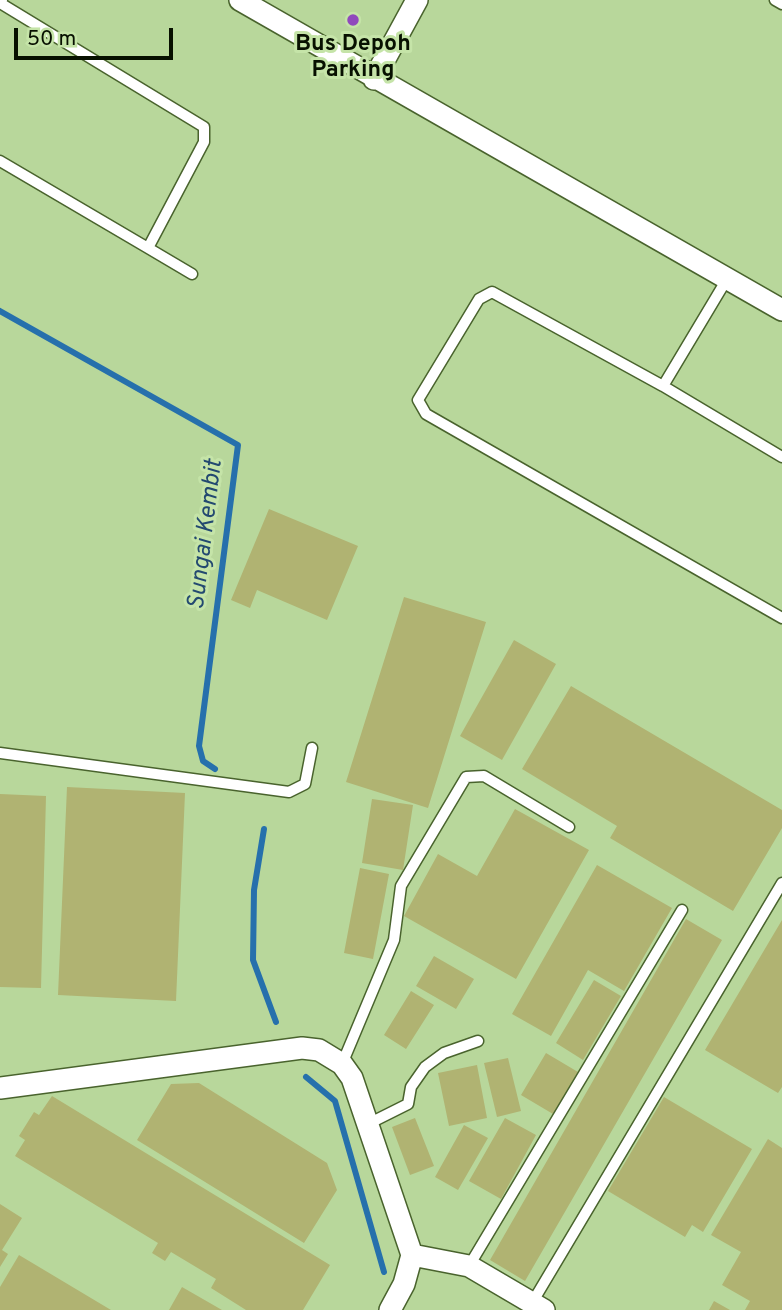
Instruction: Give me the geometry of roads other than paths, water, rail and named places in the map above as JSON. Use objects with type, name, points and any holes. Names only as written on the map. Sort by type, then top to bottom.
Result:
[{"type":"street","points":[[240,0],[782,310]]},
{"type":"street","points":[[374,79],[417,0]]},
{"type":"street","points":[[0,1088],[302,1048],[319,1051],[342,1064],[352,1078],[412,1255],[404,1284],[390,1310]]},
{"type":"street","points":[[412,1255],[469,1266],[538,1307]]},
{"type":"lane","points":[[775,0],[782,4]]},
{"type":"lane","points":[[1,2],[204,127],[204,142],[148,248]]},
{"type":"lane","points":[[0,161],[192,274]]},
{"type":"lane","points":[[663,386],[727,279]]},
{"type":"lane","points":[[782,457],[663,386],[492,292],[479,299],[418,400],[426,414],[782,618]]},
{"type":"lane","points":[[0,753],[289,792],[301,789],[305,784],[312,748]]},
{"type":"lane","points":[[342,1064],[394,940],[401,886],[466,777],[471,774],[484,776],[569,827]]},
{"type":"lane","points":[[538,1307],[782,883]]},
{"type":"lane","points":[[469,1266],[682,910]]},
{"type":"lane","points":[[368,1124],[408,1104],[411,1087],[425,1068],[444,1053],[478,1041]]},
{"type":"waterway","name":"Sungai Kembit","points":[[0,311],[238,445],[199,746],[203,761],[215,769]]},
{"type":"waterway","name":"Sungai Kembit","points":[[264,829],[254,890],[253,960],[276,1022]]},
{"type":"waterway","name":"Sungai Kembit","points":[[306,1077],[335,1101],[384,1272]]},
{"type":"place","name":"Bus Depoh Parking","points":[[353,20]]}]
